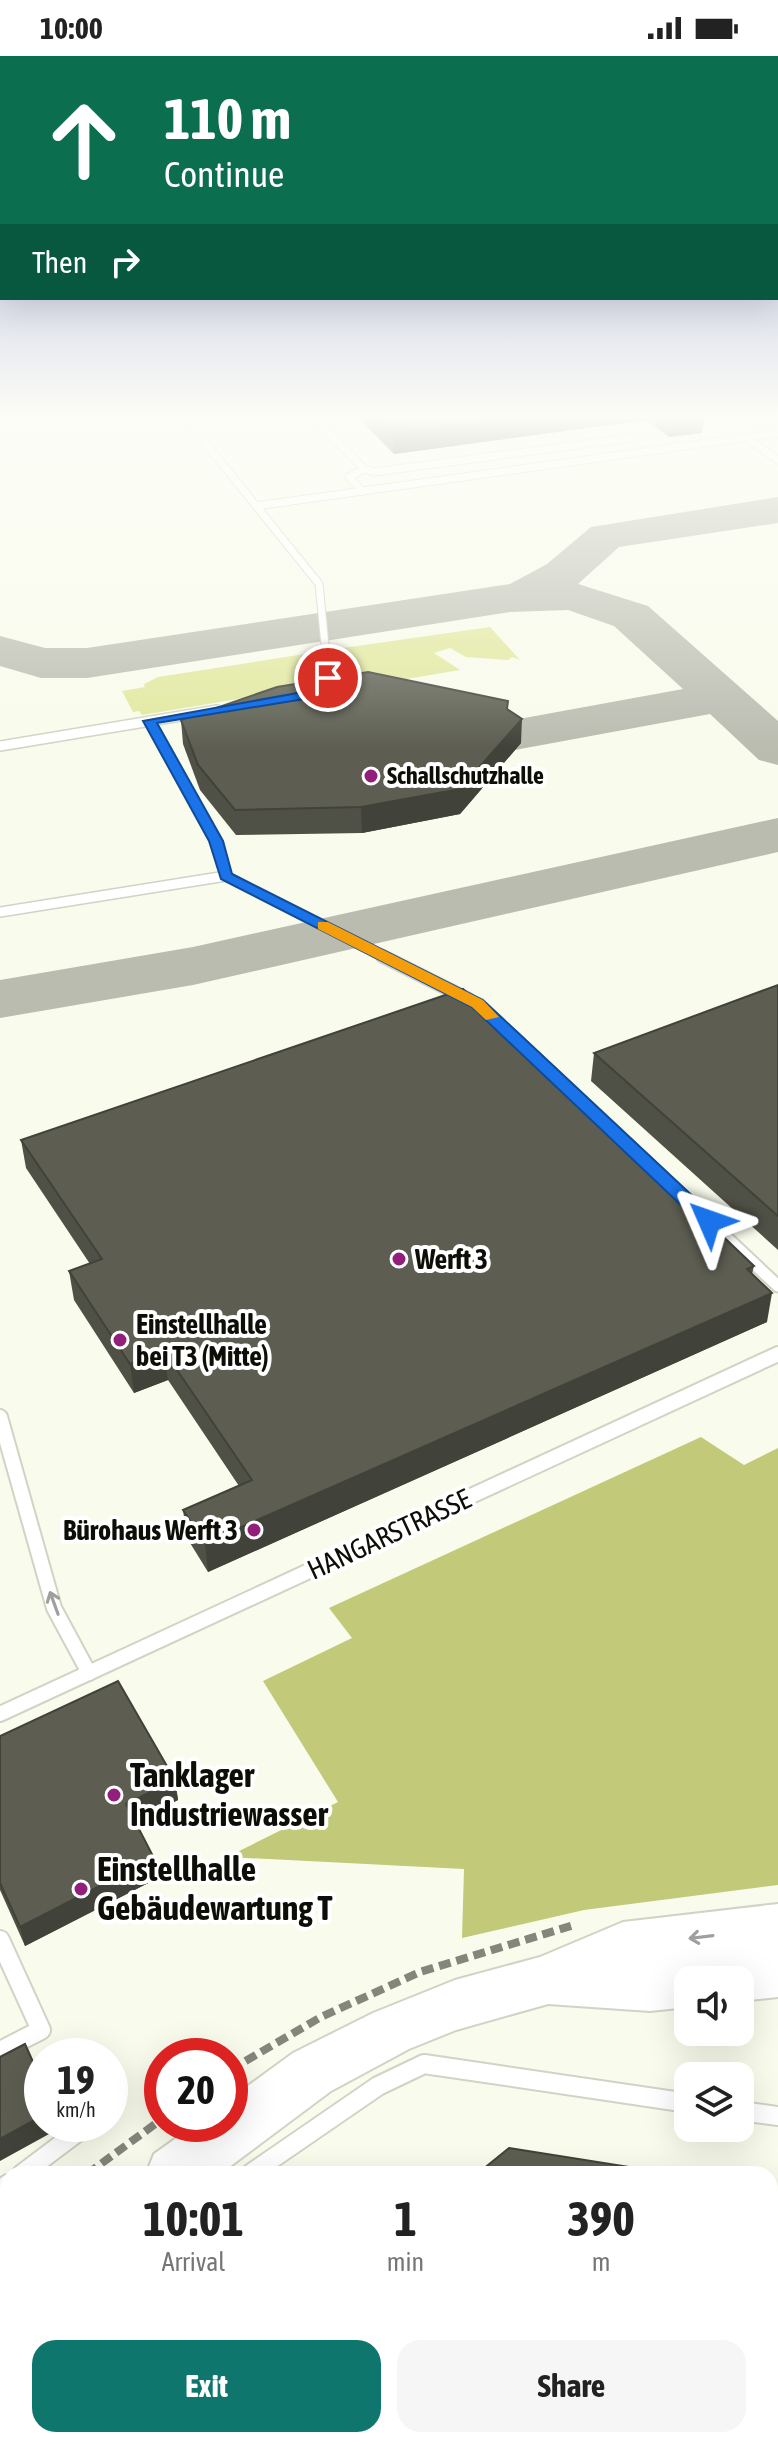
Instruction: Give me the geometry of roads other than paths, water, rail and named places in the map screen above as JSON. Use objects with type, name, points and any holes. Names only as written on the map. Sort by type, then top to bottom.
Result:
[{"type":"main road","points":[[185,2166],[325,2065],[391,2031],[455,2005],[543,1981],[623,1946],[778,1928]]},
{"type":"main road","points":[[754,1975],[778,1972]]},
{"type":"main road","points":[[543,1981],[650,1986],[674,1983]]},
{"type":"lane","points":[[272,527],[321,591],[328,678],[322,688],[306,695]]},
{"type":"lane","points":[[0,746],[223,709]]},
{"type":"lane","points":[[150,721],[216,841],[226,876]]},
{"type":"lane","points":[[0,912],[226,876],[478,1004]]},
{"type":"lane","points":[[501,1026],[778,1286]]},
{"type":"lane","name":"HANGARSTRASSE","points":[[0,1714],[778,1354]]},
{"type":"lane","points":[[0,1417],[54,1608],[89,1673]]},
{"type":"lane","points":[[0,1940],[41,2030],[0,2051]]},
{"type":"lane","points":[[262,2166],[378,2086],[424,2064],[674,2101]]},
{"type":"lane","points":[[754,2113],[778,2116]]},
{"type":"lane","points":[[33,2166],[64,2142]]},
{"type":"place","name":"Schallschutzhalle","points":[[371,776]]},
{"type":"place","name":"Werft 3","points":[[399,1259]]},
{"type":"place","name":"Einstellhalle bei T3 (Mitte)","points":[[120,1340]]},
{"type":"place","name":"Bürohaus Werft 3","points":[[254,1530]]},
{"type":"place","name":"Tanklager Industriewasser","points":[[114,1795]]},
{"type":"place","name":"Einstellhalle Gebäudewartung T","points":[[81,1889]]}]
